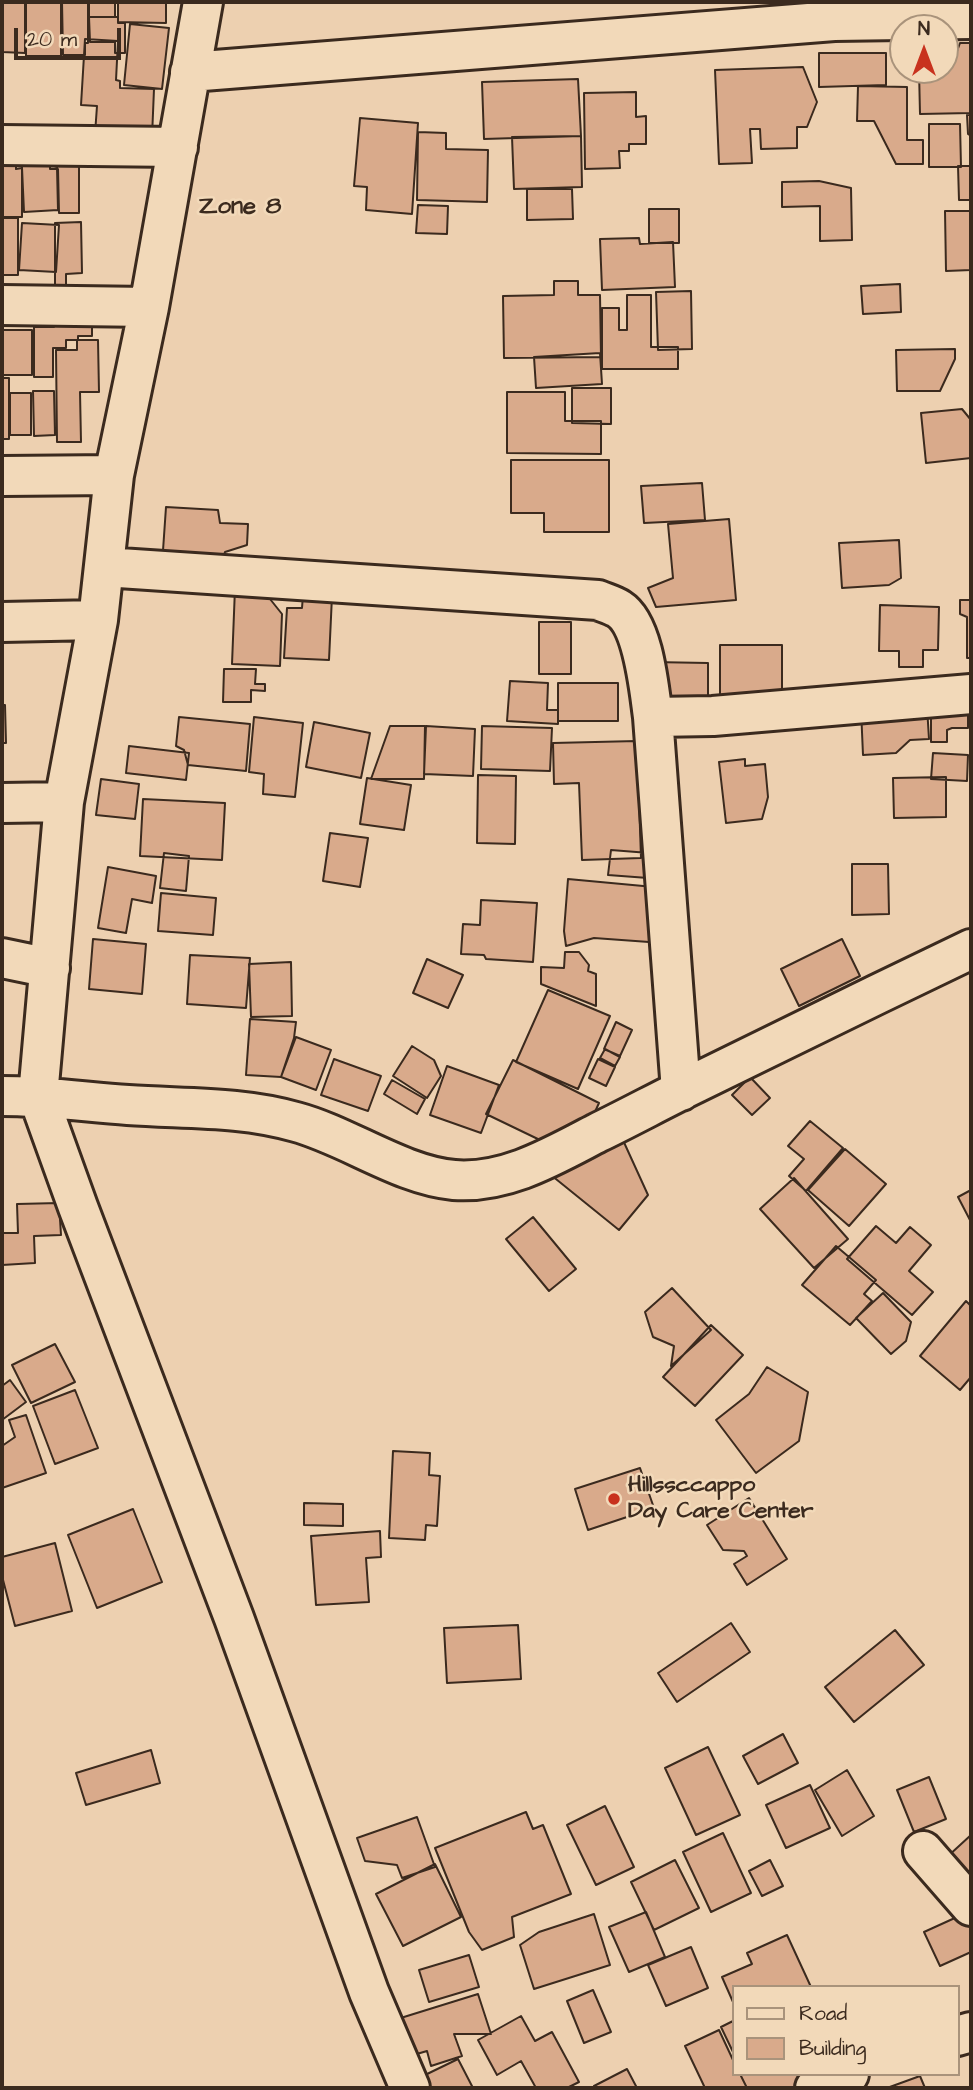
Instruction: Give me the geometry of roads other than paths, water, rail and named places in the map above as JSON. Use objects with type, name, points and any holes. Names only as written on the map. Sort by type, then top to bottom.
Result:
[{"type":"street","points":[[203,2],[149,307],[114,475],[98,620],[64,803],[50,968],[20,1096],[78,1207],[234,1618],[369,1992],[410,2088]]},
{"type":"street","points":[[190,72],[841,11],[971,19]]},
{"type":"street","points":[[2,145],[178,147]]},
{"type":"street","points":[[2,305],[149,307]]},
{"type":"street","points":[[2,476],[114,475]]},
{"type":"street","points":[[104,567],[598,600],[620,610],[633,624],[646,670],[653,717],[681,1091]]},
{"type":"street","points":[[2,622],[98,620]]},
{"type":"street","points":[[653,717],[713,716],[971,694]]},
{"type":"street","points":[[2,803],[64,803]]},
{"type":"street","points":[[20,1096],[234,1111],[296,1122],[420,1174],[454,1180],[480,1180],[544,1161],[971,948]]},
{"type":"street","points":[[2,958],[50,968]]},
{"type":"street","points":[[923,1851],[971,1906]]},
{"type":"street","points":[[815,2088],[844,2076]]},
{"type":"place","name":"Hillssccappo Day Care Center","points":[[614,1499]]},
{"type":"district","name":"Zone 8","points":[[240,208]]}]
